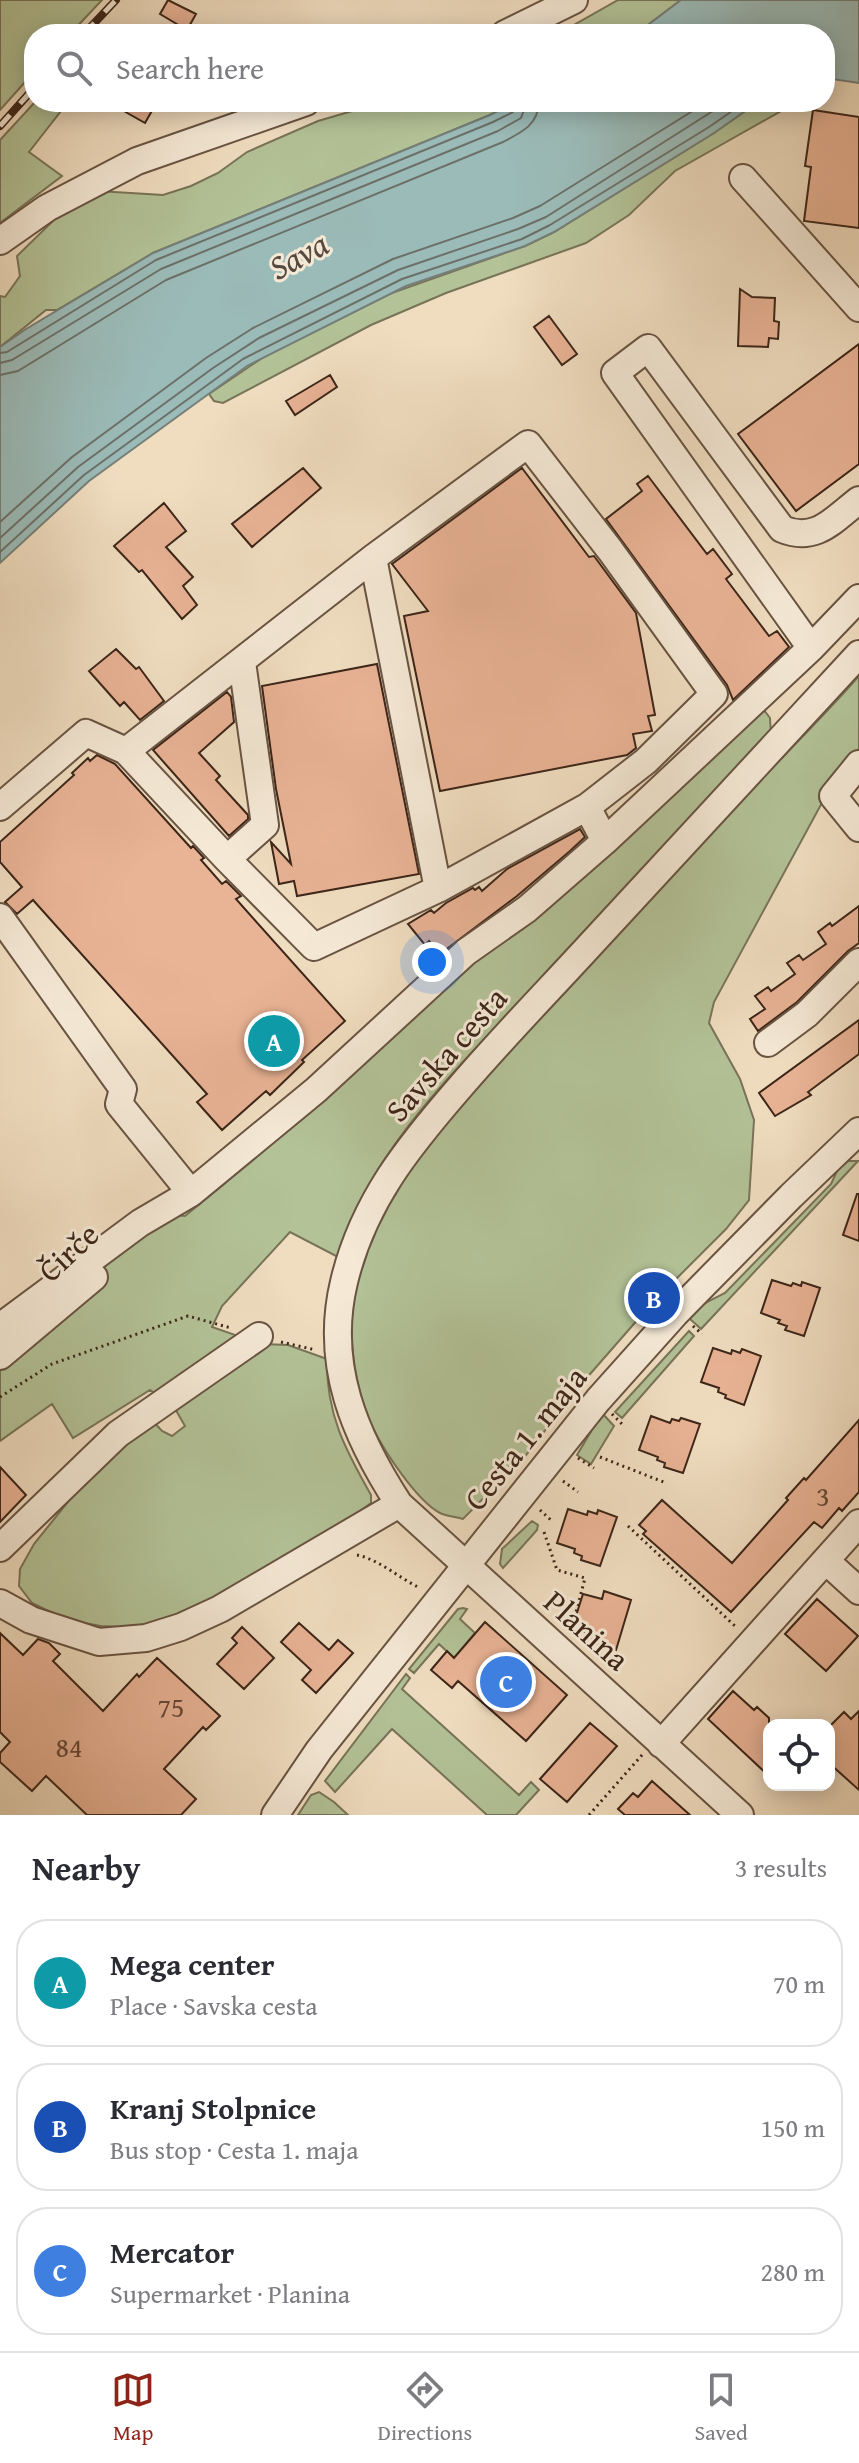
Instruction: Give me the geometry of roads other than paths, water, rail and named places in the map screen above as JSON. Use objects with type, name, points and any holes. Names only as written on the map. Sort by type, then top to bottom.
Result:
[{"type":"street","points":[[525,24],[574,0]]},
{"type":"street","points":[[0,241],[47,208],[137,161],[277,112]]},
{"type":"street","points":[[743,178],[859,308]]},
{"type":"street","points":[[811,648],[615,373],[648,348],[782,529],[797,535],[819,531],[859,500]]},
{"type":"street","points":[[0,807],[86,733],[126,751],[314,947],[438,889],[587,807],[646,761],[714,694],[610,550],[528,444],[373,558],[126,751]]},
{"type":"street","points":[[373,558],[438,889]]},
{"type":"street","name":"Savska cesta","points":[[0,1327],[140,1223],[191,1193],[316,1090],[466,952],[527,909],[605,841],[811,648],[859,598]]},
{"type":"street","name":"Savska cesta","points":[[466,1566],[399,1504],[356,1430],[345,1393],[339,1317],[343,1285],[352,1253],[388,1177],[416,1139],[477,1067],[859,654]]},
{"type":"street","points":[[227,859],[265,825],[242,662]]},
{"type":"street","points":[[859,764],[833,796],[859,828]]},
{"type":"street","points":[[587,807],[605,841]]},
{"type":"street","points":[[0,917],[123,1089],[119,1104],[191,1193]]},
{"type":"street","points":[[768,1043],[807,1014],[859,962]]},
{"type":"street","name":"Cesta 1. maja","points":[[275,1815],[319,1750],[560,1446],[675,1314],[857,1136]]},
{"type":"street","name":"Čirče","points":[[0,1356],[115,1259],[140,1223]]},
{"type":"street","points":[[0,1548],[118,1434],[259,1336]]},
{"type":"street","points":[[0,1603],[31,1620],[99,1642],[146,1638],[181,1627],[220,1609],[399,1504]]},
{"type":"street","points":[[659,1742],[858,1526]]},
{"type":"street","points":[[826,1561],[859,1591]]},
{"type":"street","name":"Planina","points":[[466,1566],[740,1815]]},
{"type":"water","points":[[681,0],[859,0],[859,83],[835,79],[835,24],[649,24]]},
{"type":"water","name":"Sava","points":[[496,112],[744,112],[554,232],[525,246],[406,286],[247,366],[89,481],[0,563],[0,347],[153,253]]},
{"type":"railway","points":[[93,24],[116,0]]},
{"type":"railway","points":[[0,126],[24,99]]},
{"type":"place","name":"Mega center","points":[[274,1041]]},
{"type":"place","name":"Kranj Stolpnice","points":[[654,1298]]},
{"type":"place","name":"Mercator","points":[[506,1682]]}]
